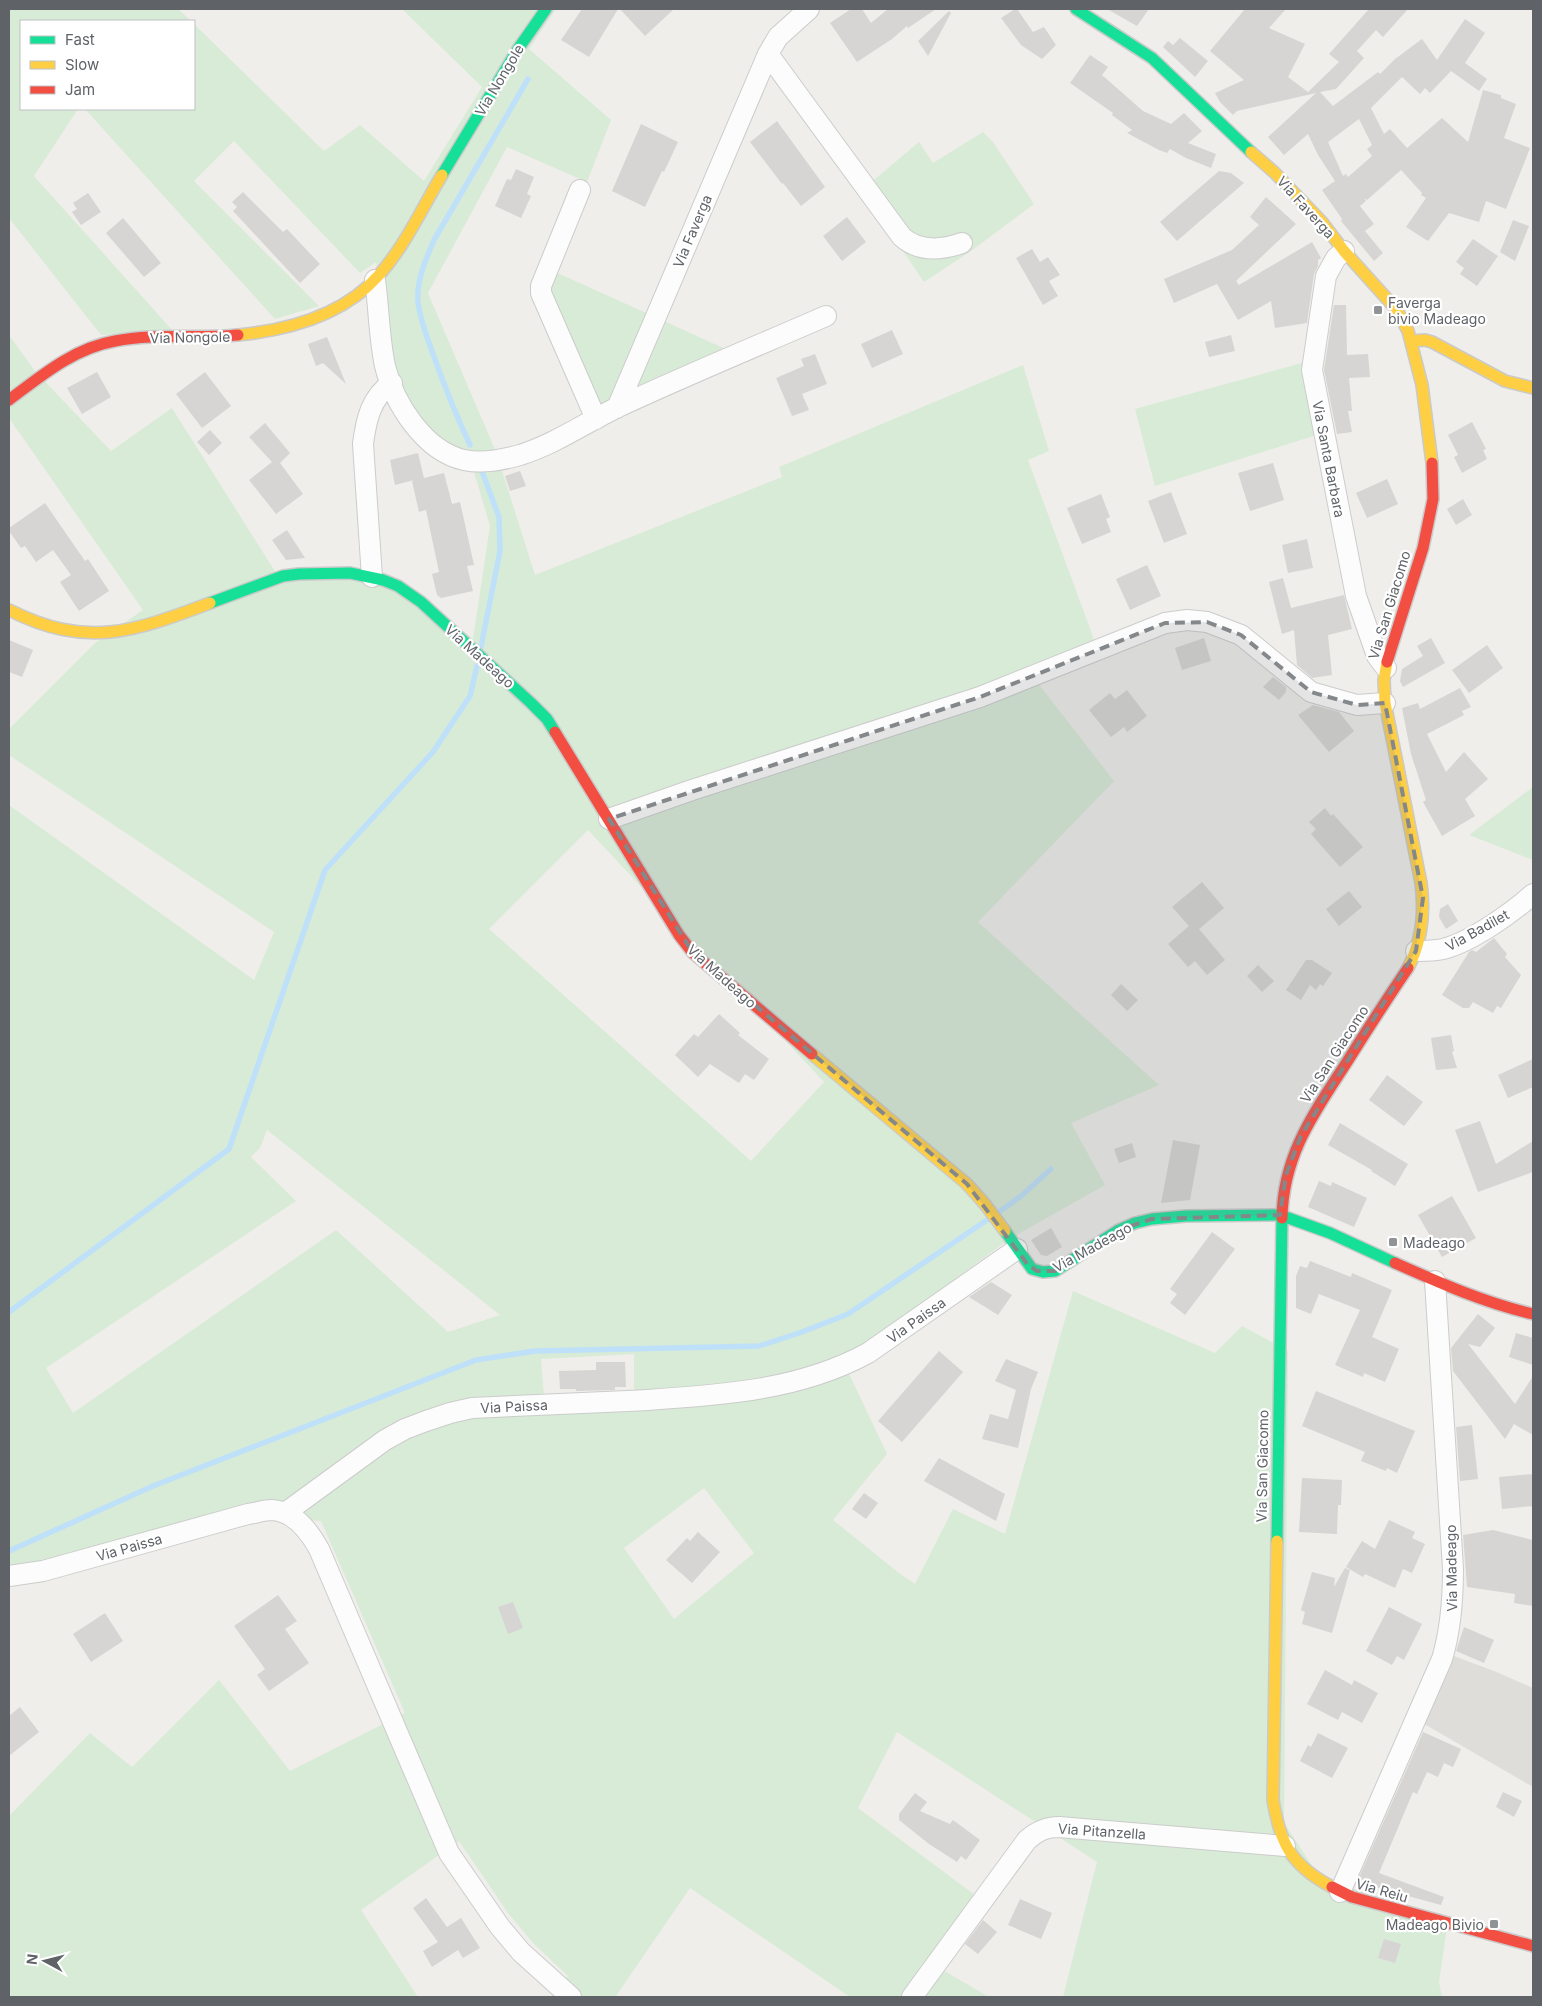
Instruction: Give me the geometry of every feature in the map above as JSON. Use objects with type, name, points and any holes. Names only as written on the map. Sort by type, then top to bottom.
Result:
[{"type":"street","name":"Via Nongole","points":[[9,400],[62,360],[106,342],[140,338],[222,337],[278,330],[317,317],[358,294],[376,280],[399,249],[515,54],[546,9]]},
{"type":"street","name":"Via Faverga","points":[[617,408],[768,54],[778,37],[809,9]]},
{"type":"street","name":"Via Faverga","points":[[1076,9],[1152,58],[1275,173],[1322,222],[1344,251],[1397,310],[1412,341]]},
{"type":"street","points":[[768,54],[902,238],[909,243],[926,248],[950,247],[962,243]]},
{"type":"street","points":[[580,190],[541,286],[540,293],[596,419]]},
{"type":"street","name":"Via Santa Barbara","points":[[1344,251],[1336,258],[1326,276],[1312,370],[1356,596],[1377,656],[1386,668]]},
{"type":"street","points":[[376,280],[386,366],[404,410],[419,431],[445,453],[464,460],[484,462],[502,460],[548,444],[617,408],[826,316]]},
{"type":"street","points":[[1412,341],[1425,340],[1432,342],[1505,380],[1533,388]]},
{"type":"street","name":"Via San Giacomo","points":[[1272,1800],[1280,1216],[1282,1195],[1286,1175],[1301,1136],[1312,1115],[1401,980],[1416,951],[1420,934],[1423,898],[1384,703],[1386,668],[1392,638],[1427,533],[1433,499],[1432,464],[1422,385],[1412,341]]},
{"type":"street","points":[[372,577],[364,438],[368,417],[375,400],[384,388],[392,383]]},
{"type":"street","name":"Via Madeago","points":[[9,610],[33,622],[49,627],[85,633],[108,634],[149,626],[283,576],[321,573],[372,577],[390,583],[411,594],[431,610],[466,645],[537,707],[547,719],[679,935],[694,953],[711,970],[967,1184],[986,1205],[1032,1269],[1050,1272],[1062,1267],[1119,1230],[1135,1223],[1170,1216],[1280,1216],[1330,1233],[1435,1281],[1502,1307],[1533,1314]]},
{"type":"street","points":[[609,819],[692,790],[980,697],[1165,623],[1187,620],[1207,622],[1241,635],[1311,692],[1357,706],[1384,703]]},
{"type":"street","name":"Via Badilet","points":[[1416,951],[1442,949],[1455,945],[1500,920],[1533,894]]},
{"type":"street","name":"Via Paissa","points":[[9,1576],[43,1571],[248,1514],[272,1510],[285,1513],[385,1440],[405,1429],[450,1413],[472,1408],[736,1393],[793,1382],[845,1366],[868,1353],[1017,1249]]},
{"type":"street","name":"Via Madeago","points":[[1340,1892],[1442,1659],[1449,1635],[1452,1612],[1453,1569],[1435,1281]]},
{"type":"street","points":[[285,1513],[305,1528],[319,1549],[453,1860],[500,1927],[521,1952],[571,1997]]},
{"type":"street","name":"Via Reiu","points":[[1272,1800],[1277,1824],[1285,1846],[1302,1870],[1312,1878],[1352,1897],[1533,1946]]},
{"type":"street","name":"Via Pitanzella","points":[[912,1997],[1027,1840],[1041,1830],[1059,1827],[1285,1846]]},
{"type":"highlighted area","points":[[1207,622],[1241,635],[1311,692],[1357,705],[1385,703],[1423,898],[1416,951],[1301,1136],[1286,1175],[1280,1215],[1152,1219],[1119,1230],[1055,1271],[1037,1271],[1028,1265],[967,1184],[693,953],[609,819],[980,697],[1165,623]]},
{"type":"shaded area","points":[[1451,1655],[1533,1688],[1533,1787],[1419,1721]]},
{"type":"green space","points":[[9,9],[178,9],[190,20],[20,20],[20,110],[77,110],[34,176],[173,331],[101,335],[9,218]]},
{"type":"green space","points":[[402,9],[556,9],[529,49],[611,120],[587,182],[507,147],[428,293],[496,452],[535,575],[782,477],[779,467],[1023,365],[1049,451],[1028,460],[1096,645],[1030,673],[1114,781],[978,922],[1159,1085],[1071,1123],[1105,1185],[1011,1238],[843,1361],[887,1454],[833,1520],[915,1584],[953,1509],[1005,1534],[1073,1291],[1215,1353],[1242,1326],[1288,1351],[1284,1823],[1320,1878],[1448,1920],[1439,1982],[1442,1997],[1063,1997],[1097,1862],[897,1732],[858,1808],[987,1904],[941,1969],[989,1997],[850,1997],[690,1888],[617,1997],[551,1997],[568,1976],[533,1943],[508,1913],[459,1841],[361,1910],[418,1997],[9,1997],[9,1814],[90,1733],[132,1767],[219,1680],[290,1771],[405,1713],[321,1521],[258,1517],[9,1587],[9,805],[254,980],[274,932],[9,755],[9,729],[95,643],[143,610],[9,418],[9,335],[35,371],[111,451],[172,408],[276,573],[389,576],[473,639],[490,526],[472,465],[432,434],[407,403],[393,356],[376,262],[360,273],[234,141],[194,181],[319,306],[275,319],[86,110],[195,110],[195,25],[324,151],[360,125],[424,181],[482,87]],"holes":[[[588,830],[824,1082],[751,1161],[489,929]],[[267,1130],[500,1315],[448,1332],[336,1230],[73,1413],[46,1368],[296,1201],[251,1157],[260,1148]],[[634,1354],[634,1394],[544,1397],[541,1359]],[[704,1488],[754,1553],[674,1619],[624,1548]]]},
{"type":"green space","points":[[983,132],[993,142],[1034,204],[971,251],[924,282],[862,190],[919,142],[933,163]]},
{"type":"green space","points":[[551,270],[730,351],[593,414],[544,286]]},
{"type":"green space","points":[[1309,361],[1329,431],[1155,486],[1135,409]]},
{"type":"green space","points":[[1533,787],[1533,860],[1469,835]]},
{"type":"building","points":[[582,9],[618,9],[589,57],[561,40]]},
{"type":"building","points":[[620,9],[674,9],[645,36]]},
{"type":"building","points":[[851,9],[862,9],[871,23],[888,9],[936,9],[908,28],[907,26],[892,39],[857,62],[830,23]]},
{"type":"building","points":[[1017,9],[1033,32],[1044,27],[1056,45],[1042,59],[1021,45],[1001,18]]},
{"type":"building","points":[[1107,9],[1149,9],[1137,26]]},
{"type":"building","points":[[1245,9],[1286,9],[1269,28],[1305,44],[1288,77],[1308,92],[1339,62],[1329,54],[1369,9],[1408,9],[1383,37],[1376,30],[1357,51],[1364,58],[1336,89],[1320,92],[1333,106],[1378,72],[1380,74],[1395,59],[1422,39],[1437,60],[1465,19],[1485,33],[1465,63],[1487,79],[1479,91],[1451,71],[1430,93],[1425,88],[1420,94],[1402,77],[1371,108],[1384,134],[1390,129],[1407,148],[1442,118],[1468,142],[1483,90],[1501,95],[1501,98],[1516,104],[1504,138],[1530,148],[1506,209],[1486,201],[1479,222],[1449,213],[1428,241],[1406,227],[1426,198],[1421,195],[1422,193],[1401,170],[1367,200],[1364,198],[1366,201],[1360,206],[1374,224],[1365,231],[1383,253],[1374,261],[1341,221],[1342,219],[1322,190],[1335,181],[1318,155],[1308,134],[1284,155],[1268,137],[1316,93],[1237,111],[1233,115],[1220,102],[1215,93],[1244,80],[1210,51]],"holes":[[[1359,119],[1372,145],[1367,149],[1372,156],[1348,177],[1346,174],[1343,176],[1328,142]]]},
{"type":"building","points":[[949,11],[951,13],[928,56],[918,41]]},
{"type":"building","points":[[1180,38],[1208,61],[1195,77],[1163,47],[1168,41],[1173,45]]},
{"type":"building","points":[[1090,55],[1108,67],[1102,75],[1143,111],[1171,124],[1184,113],[1202,131],[1188,143],[1216,154],[1211,168],[1170,149],[1167,153],[1159,150],[1127,133],[1132,130],[1112,115],[1113,113],[1070,83]]},
{"type":"building","points":[[777,121],[825,187],[801,206],[750,142]]},
{"type":"building","points":[[641,124],[678,142],[645,207],[612,191]]},
{"type":"building","points":[[516,169],[534,177],[527,194],[531,196],[521,218],[495,206],[507,179],[511,180]]},
{"type":"building","points":[[1219,171],[1231,173],[1244,183],[1177,241],[1160,222]]},
{"type":"building","points":[[243,192],[283,232],[287,229],[320,264],[300,283],[233,211],[237,207],[232,202]]},
{"type":"building","points":[[88,193],[101,212],[81,225],[72,212],[77,209],[73,203]]},
{"type":"building","points":[[1266,197],[1296,224],[1236,281],[1239,285],[1312,242],[1321,258],[1318,260],[1318,266],[1314,274],[1307,323],[1275,328],[1271,301],[1238,320],[1217,284],[1174,303],[1164,279],[1232,250],[1259,225],[1250,217]]},
{"type":"building","points":[[847,217],[866,242],[842,261],[823,236]]},
{"type":"building","points":[[123,218],[161,263],[144,277],[106,233]]},
{"type":"building","points":[[1513,220],[1529,226],[1515,261],[1500,252]]},
{"type":"building","points":[[1473,239],[1498,256],[1477,286],[1460,274],[1464,268],[1456,262]]},
{"type":"building","points":[[1032,249],[1040,262],[1048,257],[1060,275],[1049,281],[1058,296],[1043,305],[1016,258]]},
{"type":"building","points":[[1334,305],[1346,305],[1347,355],[1368,354],[1370,377],[1349,378],[1352,411],[1348,411],[1352,432],[1337,434],[1324,370]]},
{"type":"building","points":[[892,330],[903,354],[872,368],[861,344]]},
{"type":"building","points":[[1231,335],[1235,351],[1209,357],[1205,342]]},
{"type":"building","points":[[327,337],[346,384],[323,363],[316,366],[308,344]]},
{"type":"building","points":[[815,354],[827,384],[802,394],[809,410],[792,416],[776,378],[804,366],[801,359]]},
{"type":"building","points":[[97,372],[111,397],[82,414],[67,388]]},
{"type":"building","points":[[205,372],[231,406],[202,428],[176,394]]},
{"type":"building","points":[[1472,422],[1486,449],[1483,450],[1487,459],[1462,473],[1454,457],[1458,455],[1448,435]]},
{"type":"building","points":[[265,423],[290,453],[280,463],[303,494],[276,514],[249,480],[272,462],[249,437]]},
{"type":"building","points":[[210,430],[222,443],[209,455],[197,442]]},
{"type":"building","points":[[418,453],[424,478],[444,473],[452,504],[460,502],[474,565],[467,566],[473,591],[441,598],[437,595],[432,574],[439,572],[426,510],[419,512],[412,481],[414,480],[395,485],[390,460]]},
{"type":"building","points":[[1273,463],[1284,500],[1250,511],[1238,473]]},
{"type":"building","points":[[520,471],[526,486],[510,491],[505,476]]},
{"type":"building","points":[[1387,479],[1398,504],[1367,518],[1356,493]]},
{"type":"building","points":[[1171,492],[1187,534],[1164,543],[1148,501]]},
{"type":"building","points":[[1101,494],[1110,517],[1106,519],[1111,532],[1082,544],[1067,508]]},
{"type":"building","points":[[1463,499],[1472,515],[1456,525],[1447,509]]},
{"type":"building","points":[[45,503],[85,561],[88,559],[109,591],[79,611],[60,582],[71,575],[53,550],[36,562],[25,546],[21,548],[9,531],[9,528]]},
{"type":"building","points":[[287,530],[305,558],[286,560],[272,540]]},
{"type":"building","points":[[1307,539],[1313,568],[1288,573],[1282,545]]},
{"type":"building","points":[[1147,565],[1161,596],[1130,610],[1116,579]]},
{"type":"building","points":[[1283,578],[1291,608],[1344,595],[1352,629],[1328,635],[1332,675],[1312,678],[1297,665],[1294,630],[1282,634],[1269,582]]},
{"type":"building","points":[[1204,638],[1211,661],[1182,670],[1175,648]]},
{"type":"building","points":[[1431,638],[1445,663],[1403,687],[1400,681],[1402,669],[1423,656],[1417,646]]},
{"type":"building","points":[[9,640],[33,650],[22,677],[9,672]]},
{"type":"building","points":[[1487,645],[1503,668],[1469,693],[1452,670]]},
{"type":"building","points":[[1273,677],[1286,687],[1286,692],[1279,700],[1263,687]]},
{"type":"building","points":[[1460,688],[1471,707],[1462,711],[1464,715],[1427,734],[1446,772],[1464,752],[1488,779],[1465,799],[1475,816],[1442,836],[1423,802],[1426,800],[1411,754],[1402,708],[1418,703],[1420,709]]},
{"type":"building","points":[[1127,690],[1147,716],[1127,732],[1124,727],[1111,737],[1089,710],[1110,693],[1115,699]]},
{"type":"building","points":[[1313,705],[1339,712],[1354,731],[1329,752],[1298,715]]},
{"type":"building","points":[[1325,808],[1331,816],[1333,814],[1363,847],[1340,867],[1311,834],[1316,829],[1309,822]]},
{"type":"building","points":[[1202,882],[1224,908],[1199,929],[1225,960],[1207,975],[1195,961],[1188,967],[1168,944],[1189,926],[1172,907]]},
{"type":"building","points":[[1349,891],[1362,907],[1339,926],[1326,909]]},
{"type":"building","points":[[1448,904],[1458,921],[1446,929],[1439,917],[1440,909]]},
{"type":"building","points":[[1494,938],[1507,954],[1505,957],[1521,975],[1501,1008],[1497,1006],[1493,1013],[1473,1002],[1469,1008],[1463,1008],[1442,995],[1469,952],[1472,950],[1476,952]]},
{"type":"building","points":[[1306,960],[1312,960],[1332,973],[1323,986],[1320,984],[1316,990],[1310,985],[1301,1000],[1286,990]]},
{"type":"building","points":[[1258,965],[1274,981],[1262,992],[1247,976]]},
{"type":"building","points":[[1121,984],[1138,1000],[1127,1011],[1111,995]]},
{"type":"building","points":[[719,1014],[740,1033],[738,1035],[769,1059],[754,1080],[745,1074],[739,1083],[710,1064],[698,1077],[675,1055],[694,1034],[698,1037]]},
{"type":"building","points":[[1451,1035],[1454,1051],[1452,1052],[1457,1068],[1436,1070],[1431,1038]]},
{"type":"building","points":[[1533,1059],[1533,1087],[1508,1098],[1498,1075]]},
{"type":"building","points":[[1387,1075],[1423,1102],[1404,1126],[1369,1100]]},
{"type":"building","points":[[1480,1121],[1496,1164],[1533,1141],[1533,1172],[1478,1192],[1455,1130]]},
{"type":"building","points":[[1340,1123],[1408,1164],[1395,1186],[1372,1170],[1328,1145]]},
{"type":"building","points":[[1173,1140],[1200,1145],[1190,1200],[1161,1203]]},
{"type":"building","points":[[1132,1143],[1136,1157],[1119,1163],[1114,1149]]},
{"type":"building","points":[[1319,1181],[1331,1186],[1332,1182],[1367,1198],[1354,1227],[1308,1207]]},
{"type":"building","points":[[1452,1196],[1476,1238],[1442,1257],[1418,1215]]},
{"type":"building","points":[[1051,1228],[1062,1247],[1047,1256],[1041,1255],[1031,1240]]},
{"type":"building","points":[[1212,1232],[1235,1249],[1185,1315],[1170,1303],[1177,1294],[1170,1289]]},
{"type":"building","points":[[1310,1261],[1351,1277],[1352,1273],[1392,1290],[1372,1337],[1399,1349],[1385,1382],[1364,1373],[1363,1377],[1335,1365],[1360,1310],[1319,1294],[1311,1314],[1296,1308],[1296,1276],[1300,1266],[1307,1268]]},
{"type":"building","points":[[991,1282],[1012,1295],[998,1315],[969,1297]]},
{"type":"building","points":[[1478,1314],[1495,1328],[1480,1347],[1468,1344],[1515,1404],[1533,1376],[1533,1435],[1514,1424],[1505,1439],[1453,1371],[1451,1348]]},
{"type":"building","points":[[1516,1333],[1533,1338],[1533,1365],[1509,1357]]},
{"type":"building","points":[[939,1351],[963,1372],[902,1442],[878,1421]]},
{"type":"building","points":[[1006,1359],[1038,1372],[1031,1389],[1018,1448],[982,1439],[990,1414],[1008,1419],[1016,1390],[995,1381]]},
{"type":"building","points":[[596,1362],[625,1362],[626,1387],[615,1387],[615,1390],[576,1391],[576,1389],[560,1389],[559,1371],[596,1370]]},
{"type":"building","points":[[1316,1391],[1415,1431],[1397,1473],[1387,1468],[1386,1471],[1361,1461],[1365,1452],[1302,1426]]},
{"type":"building","points":[[1472,1425],[1478,1479],[1460,1481],[1456,1427]]},
{"type":"building","points":[[939,1458],[1005,1494],[996,1521],[924,1481]]},
{"type":"building","points":[[1533,1474],[1533,1506],[1502,1509],[1499,1477]]},
{"type":"building","points":[[1302,1478],[1342,1480],[1341,1505],[1338,1505],[1337,1534],[1299,1532]]},
{"type":"building","points":[[864,1493],[878,1503],[866,1519],[852,1509]]},
{"type":"building","points":[[1389,1520],[1415,1532],[1412,1538],[1425,1544],[1412,1573],[1403,1569],[1395,1588],[1365,1574],[1363,1577],[1346,1567],[1362,1541],[1375,1549]]},
{"type":"building","points":[[1493,1530],[1533,1540],[1533,1606],[1514,1603],[1515,1594],[1467,1587],[1463,1535]]},
{"type":"building","points":[[698,1532],[720,1552],[692,1583],[666,1560],[687,1538],[690,1541]]},
{"type":"building","points":[[1345,1568],[1350,1570],[1332,1633],[1302,1624],[1305,1612],[1301,1610],[1312,1572],[1335,1578],[1334,1587]]},
{"type":"building","points":[[278,1595],[297,1621],[285,1629],[309,1663],[269,1691],[257,1675],[265,1669],[234,1626]]},
{"type":"building","points":[[513,1602],[523,1628],[508,1634],[498,1607]]},
{"type":"building","points":[[1389,1607],[1422,1624],[1404,1660],[1397,1656],[1392,1665],[1366,1651]]},
{"type":"building","points":[[105,1613],[123,1641],[91,1662],[73,1634]]},
{"type":"building","points":[[1464,1627],[1494,1640],[1484,1663],[1456,1651]]},
{"type":"building","points":[[1325,1670],[1352,1685],[1354,1680],[1378,1693],[1362,1723],[1342,1712],[1338,1720],[1307,1704]]},
{"type":"building","points":[[20,1707],[39,1732],[9,1756],[9,1716]]},
{"type":"building","points":[[1423,1732],[1461,1749],[1453,1767],[1444,1763],[1438,1777],[1427,1772],[1417,1794],[1413,1792],[1379,1873],[1444,1897],[1441,1905],[1357,1882]]},
{"type":"building","points":[[1318,1733],[1348,1748],[1332,1778],[1300,1761],[1308,1745],[1311,1747]]},
{"type":"building","points":[[1503,1792],[1522,1801],[1514,1817],[1496,1807]]},
{"type":"building","points":[[915,1793],[927,1802],[920,1811],[950,1824],[953,1820],[980,1840],[966,1860],[961,1856],[957,1862],[929,1844],[899,1820],[899,1814]]},
{"type":"building","points":[[426,1898],[447,1927],[461,1918],[480,1948],[463,1958],[458,1950],[432,1967],[423,1951],[438,1942],[413,1908]]},
{"type":"building","points":[[1020,1899],[1052,1913],[1041,1939],[1008,1925]]},
{"type":"building","points":[[983,1920],[997,1932],[978,1954],[965,1944]]},
{"type":"building","points":[[1384,1939],[1401,1944],[1395,1963],[1378,1958]]},
{"type":"waterway","points":[[470,445],[446,389],[424,328],[418,302],[419,286],[422,270],[434,240],[528,79]]},
{"type":"waterway","points":[[480,466],[499,517],[500,551],[481,647]]},
{"type":"waterway","points":[[9,1312],[229,1149],[325,870],[433,752],[470,696],[477,666]]},
{"type":"waterway","points":[[999,1212],[1021,1196],[1051,1169]]},
{"type":"waterway","points":[[9,1551],[153,1486],[476,1360],[535,1351],[759,1346],[802,1332],[848,1314],[987,1220]]},
{"type":"traffic: fast","points":[[442,175],[518,49],[546,9]]},
{"type":"traffic: fast","points":[[1076,9],[1152,58],[1251,152]]},
{"type":"traffic: fast","points":[[210,603],[283,576],[350,573],[383,580],[398,586],[421,602],[531,703],[547,719],[555,732]]},
{"type":"traffic: fast","points":[[1005,1231],[1032,1269],[1043,1272],[1055,1271],[1119,1230],[1135,1223],[1152,1219],[1186,1216],[1280,1215],[1330,1233],[1395,1263]]},
{"type":"traffic: fast","points":[[1277,1541],[1282,1218]]},
{"type":"traffic: slow","points":[[1251,152],[1275,173],[1322,222],[1344,251],[1397,310],[1408,331],[1422,385],[1432,463]]},
{"type":"traffic: slow","points":[[238,335],[277,329],[314,318],[349,301],[365,289],[397,252],[442,175]]},
{"type":"traffic: slow","points":[[1412,341],[1425,340],[1432,342],[1505,381],[1533,388]]},
{"type":"traffic: slow","points":[[9,610],[37,622],[87,633],[133,628],[157,622],[210,603]]},
{"type":"traffic: slow","points":[[1387,662],[1384,680],[1385,703],[1422,894],[1421,927],[1413,958],[1408,968]]},
{"type":"traffic: slow","points":[[812,1054],[967,1184],[1005,1231]]},
{"type":"traffic: slow","points":[[1277,1541],[1273,1800],[1280,1829],[1290,1852],[1307,1871],[1332,1887]]},
{"type":"traffic: jam","points":[[9,400],[72,356],[100,345],[145,337],[238,335]]},
{"type":"traffic: jam","points":[[1387,662],[1423,548],[1433,499],[1432,463]]},
{"type":"traffic: jam","points":[[555,732],[679,935],[693,953],[812,1054]]},
{"type":"traffic: jam","points":[[1282,1218],[1288,1174],[1302,1136],[1323,1099],[1408,968]]},
{"type":"traffic: jam","points":[[1395,1263],[1480,1298],[1533,1314]]},
{"type":"traffic: jam","points":[[1332,1887],[1352,1897],[1533,1946]]},
{"type":"place","name":"Faverga bivio Madeago","points":[[1378,310]]},
{"type":"place","name":"Madeago","points":[[1393,1242]]},
{"type":"place","name":"Madeago Bivio","points":[[1494,1924]]}]
